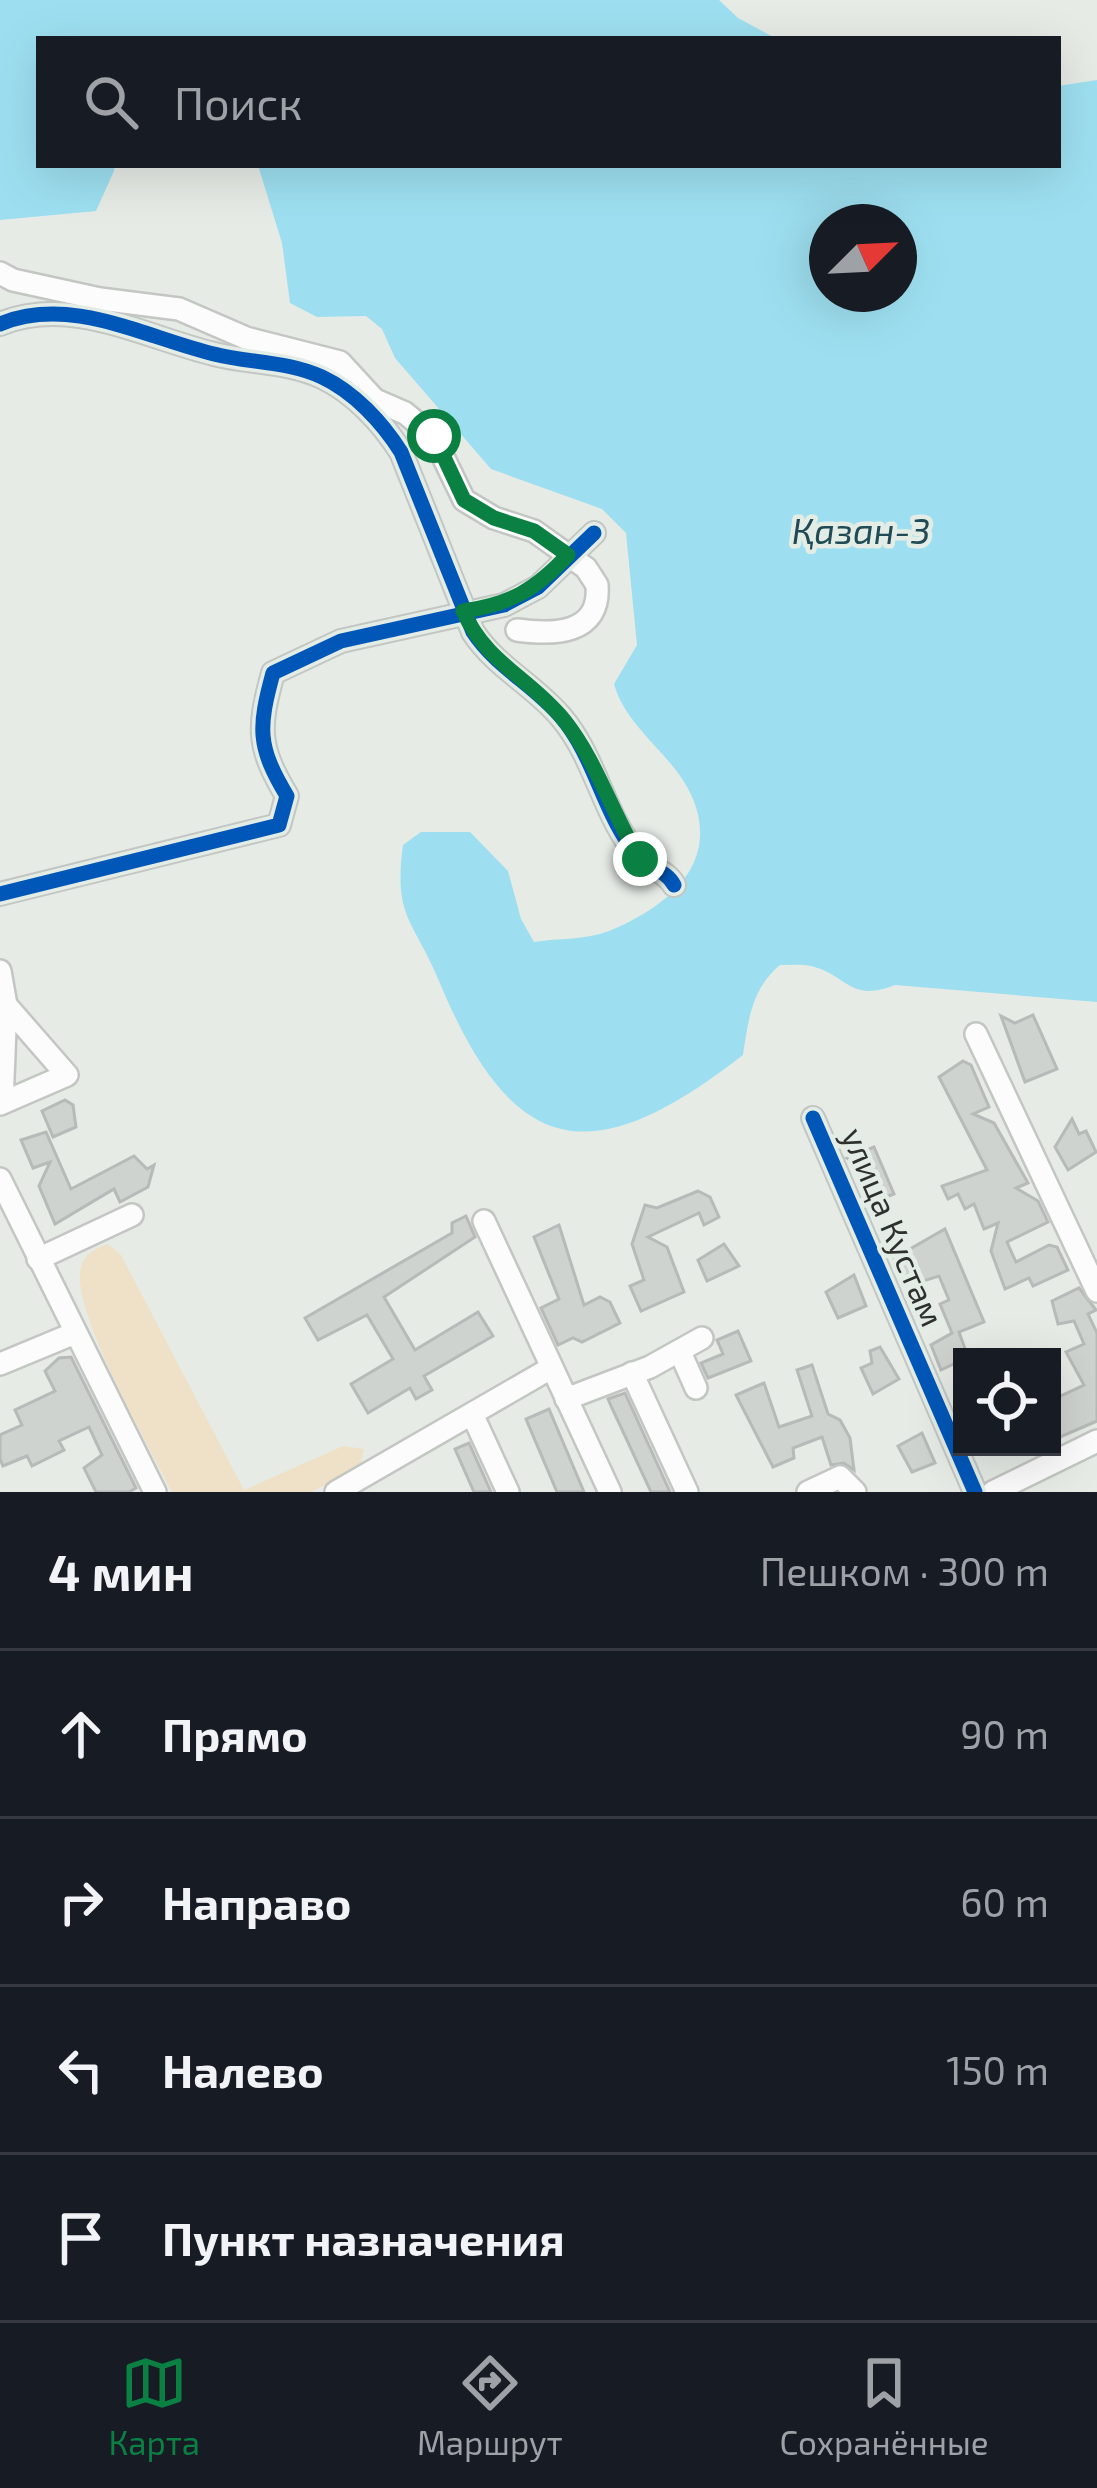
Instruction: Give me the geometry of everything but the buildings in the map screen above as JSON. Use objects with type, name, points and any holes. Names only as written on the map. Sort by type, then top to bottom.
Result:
[{"type":"street","points":[[0,273],[100,299],[179,309],[246,338],[340,362],[375,400],[405,413],[434,436],[464,500],[494,518],[534,531],[568,555],[597,586],[593,613],[563,634],[517,630]]},
{"type":"street","points":[[0,324],[46,311],[88,318],[213,354],[292,366],[342,388],[387,430],[401,452],[463,611],[487,653],[540,694],[565,721],[640,859],[668,875],[674,885]]},
{"type":"street","points":[[2,897],[279,825],[287,796],[273,772],[259,724],[273,673],[315,649],[504,605],[538,587],[594,533]]},
{"type":"street","points":[[0,971],[6,1005],[1,1103],[67,1075],[6,1005]]},
{"type":"street","points":[[976,1034],[1097,1291]]},
{"type":"street","name":"улица Кустам","points":[[813,1118],[975,1492]]},
{"type":"street","points":[[0,1178],[154,1492]]},
{"type":"street","points":[[38,1259],[132,1215]]},
{"type":"street","points":[[484,1221],[610,1492]]},
{"type":"street","points":[[0,1364],[75,1333]]},
{"type":"street","points":[[566,1400],[680,1352],[702,1338]]},
{"type":"street","points":[[680,1352],[696,1388]]},
{"type":"street","points":[[344,1490],[551,1368]]},
{"type":"street","points":[[632,1372],[688,1492]]},
{"type":"street","points":[[473,1416],[508,1492]]},
{"type":"street","points":[[993,1492],[1097,1442]]},
{"type":"street","points":[[808,1492],[841,1478],[854,1492]]},
{"type":"shaded area","points":[[108,1244],[121,1255],[244,1490],[343,1446],[364,1449],[360,1468],[311,1492],[172,1492],[87,1313],[81,1267],[88,1255]]},
{"type":"water","points":[[0,0],[719,0],[738,18],[771,36],[36,36],[36,168],[114,171],[96,211],[0,220]]},
{"type":"water","name":"Қазан-3","points":[[1097,80],[1097,1002],[895,985],[868,991],[811,966],[780,965],[757,995],[743,1055],[690,1093],[643,1118],[601,1130],[563,1129],[529,1115],[497,1085],[467,1041],[408,918],[401,888],[403,845],[421,832],[470,832],[508,871],[521,919],[534,942],[609,931],[650,910],[682,882],[699,845],[693,799],[675,769],[629,715],[614,684],[637,645],[626,533],[602,509],[491,469],[395,358],[382,329],[366,316],[317,317],[290,303],[282,243],[259,168],[1061,168],[1061,86]]},
{"type":"cycle path","points":[[0,324],[27,316],[80,316],[214,354],[309,372],[356,399],[401,452],[473,632],[561,717],[583,750],[626,840],[642,860],[674,885]]},
{"type":"cycle path","points":[[0,894],[279,825],[287,796],[263,736],[273,673],[341,641],[504,605],[538,587],[594,533]]},
{"type":"cycle path","points":[[813,1118],[975,1492]]},
{"type":"route","points":[[434,436],[464,500],[494,518],[534,531],[568,555],[538,587],[504,605],[463,611],[487,653],[540,694],[565,721],[586,752],[611,812],[640,859]]}]
